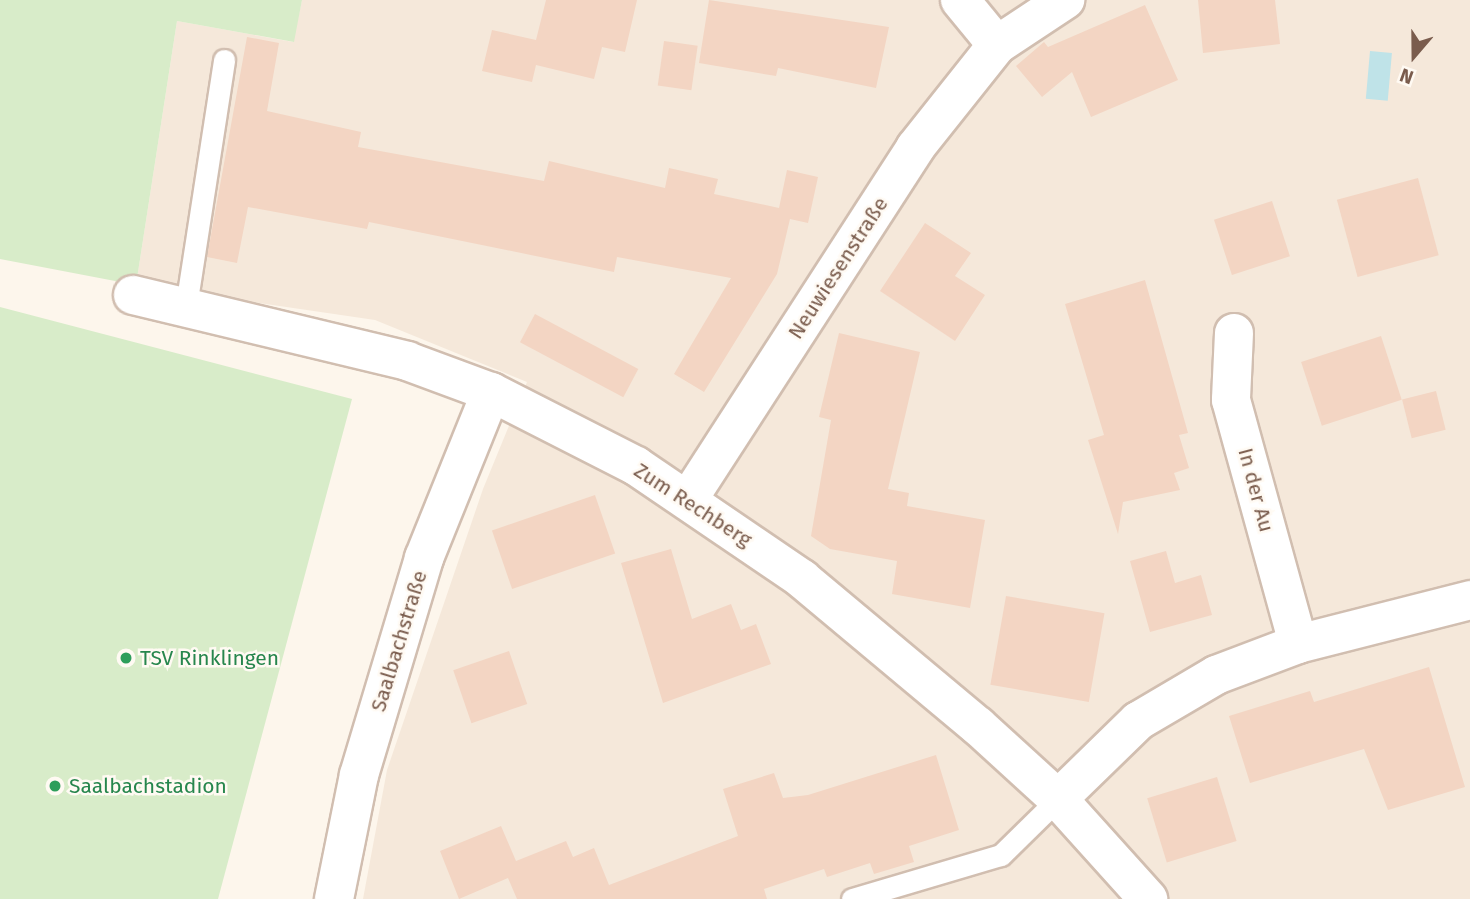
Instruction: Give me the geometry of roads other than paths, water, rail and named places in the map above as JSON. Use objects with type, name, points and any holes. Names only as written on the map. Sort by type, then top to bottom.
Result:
[{"type":"street","points":[[960,0],[997,45]]},
{"type":"street","name":"Neuwiesenstraße","points":[[689,498],[915,148],[997,45],[1065,0]]},
{"type":"street","name":"Zum Rechberg","points":[[133,295],[343,341],[491,392],[689,498],[802,579],[1058,799],[1148,899]]},
{"type":"street","name":"In der Au","points":[[1234,333],[1231,400],[1298,644]]},
{"type":"street","name":"Saalbachstraße","points":[[334,899],[359,775],[424,558],[491,392]]},
{"type":"street","points":[[1058,799],[1138,720],[1216,675],[1298,644],[1470,600]]},
{"type":"lane","points":[[186,306],[224,61]]},
{"type":"lane","points":[[852,899],[1001,855],[1058,799]]},
{"type":"water","points":[[1370,51],[1392,53],[1388,101],[1366,99]]},
{"type":"place","name":"TSV Rinklingen","points":[[126,658]]},
{"type":"place","name":"Saalbachstadion","points":[[55,786]]}]
